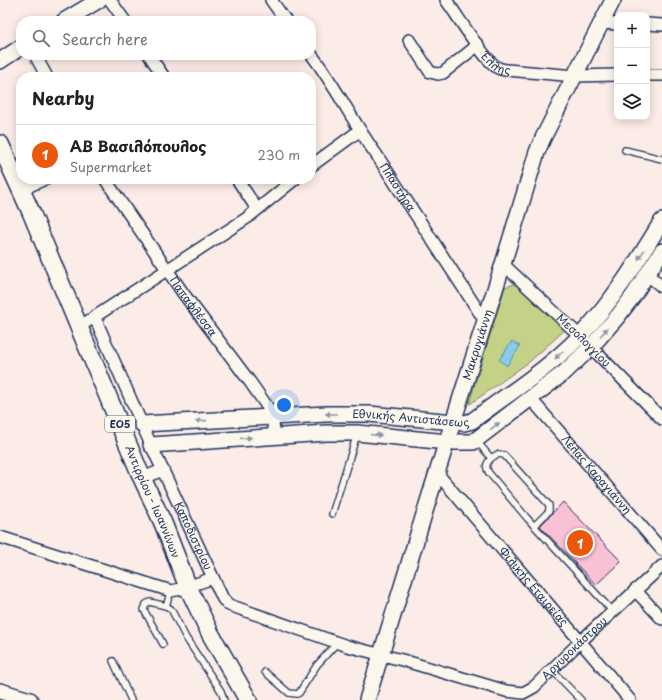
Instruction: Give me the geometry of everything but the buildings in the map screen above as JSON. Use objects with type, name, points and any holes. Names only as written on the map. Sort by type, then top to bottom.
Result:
[{"type":"main road","name":"Αντιρρίου - Ιωαννίνων","points":[[0,144],[16,179]]},
{"type":"main road","name":"Αντιρρίου - Ιωαννίνων","points":[[18,184],[142,478],[163,524],[188,587],[210,633],[248,700]]},
{"type":"street","points":[[72,16],[99,0]]},
{"type":"street","points":[[110,0],[121,16]]},
{"type":"street","points":[[271,0],[282,16]]},
{"type":"street","name":"Έλλης","points":[[446,0],[478,45],[493,63],[502,69],[574,76],[614,75]]},
{"type":"street","name":"Μακρυγιάννη","points":[[367,700],[537,152],[613,0]]},
{"type":"street","points":[[601,23],[614,24]]},
{"type":"street","points":[[650,24],[662,25]]},
{"type":"street","points":[[410,40],[430,72],[438,74],[443,73],[478,45]]},
{"type":"street","points":[[0,61],[16,50]]},
{"type":"street","points":[[37,60],[44,72]]},
{"type":"street","points":[[152,60],[161,72]]},
{"type":"street","name":"Πλαστήρα","points":[[315,60],[485,321]]},
{"type":"street","points":[[650,75],[662,75]]},
{"type":"street","points":[[316,162],[360,131]]},
{"type":"street","points":[[21,190],[34,184]]},
{"type":"street","name":"Παπαφλέσσα","points":[[108,184],[183,293],[271,412],[273,416],[275,436]]},
{"type":"street","points":[[240,184],[258,209]]},
{"type":"street","points":[[79,327],[168,271],[247,218],[289,184]]},
{"type":"street","name":"Εθνικής Αντιστάσεως","points":[[142,424],[326,414],[370,414],[464,423],[472,421],[550,364],[580,336],[607,305],[624,282],[662,222]]},
{"type":"street","name":"Εθνικής Αντιστάσεως","points":[[151,444],[326,433],[357,433],[470,443],[532,399],[566,372],[591,347],[618,316],[648,275],[662,251]]},
{"type":"street","name":"Μεσολογγίου","points":[[503,264],[580,336],[662,419]]},
{"type":"street","points":[[648,275],[662,287]]},
{"type":"street","name":"Καποδιστρίου","points":[[95,318],[151,444],[223,599],[229,605],[337,643],[381,655]]},
{"type":"street","name":"Λέλας Καραγιάννη","points":[[532,399],[662,550]]},
{"type":"street","points":[[142,478],[163,470]]},
{"type":"street","name":"Φιλικής Εταιρείας","points":[[437,473],[630,700]]},
{"type":"street","points":[[0,537],[171,591],[188,587],[213,578]]},
{"type":"street","name":"Αργυροκάστρου","points":[[381,655],[524,697],[580,642],[662,566]]},
{"type":"street","points":[[636,590],[662,619]]},
{"type":"street","points":[[0,691],[30,700]]},
{"type":"lane","points":[[625,150],[662,159]]},
{"type":"lane","points":[[332,514],[357,433]]},
{"type":"lane","points":[[476,440],[491,458]]},
{"type":"lane","points":[[534,526],[549,512],[549,505],[504,455],[498,454],[491,458],[486,464],[487,470],[534,526],[613,612]]},
{"type":"lane","points":[[166,606],[171,591]]},
{"type":"lane","points":[[163,644],[144,609],[146,604],[150,602],[166,606],[171,609],[186,638],[221,691],[224,700]]},
{"type":"lane","points":[[265,672],[289,694],[297,694],[317,665],[337,643]]},
{"type":"lane","points":[[113,662],[131,700]]},
{"type":"lane","points":[[552,670],[581,700]]},
{"type":"green space","points":[[518,283],[567,328],[529,362],[470,404],[469,403],[505,287]]},
{"type":"water","points":[[512,341],[520,346],[507,366],[499,360]]},
{"type":"place","name":"ΑΒ Βασιλόπουλος","points":[[580,543]]}]
